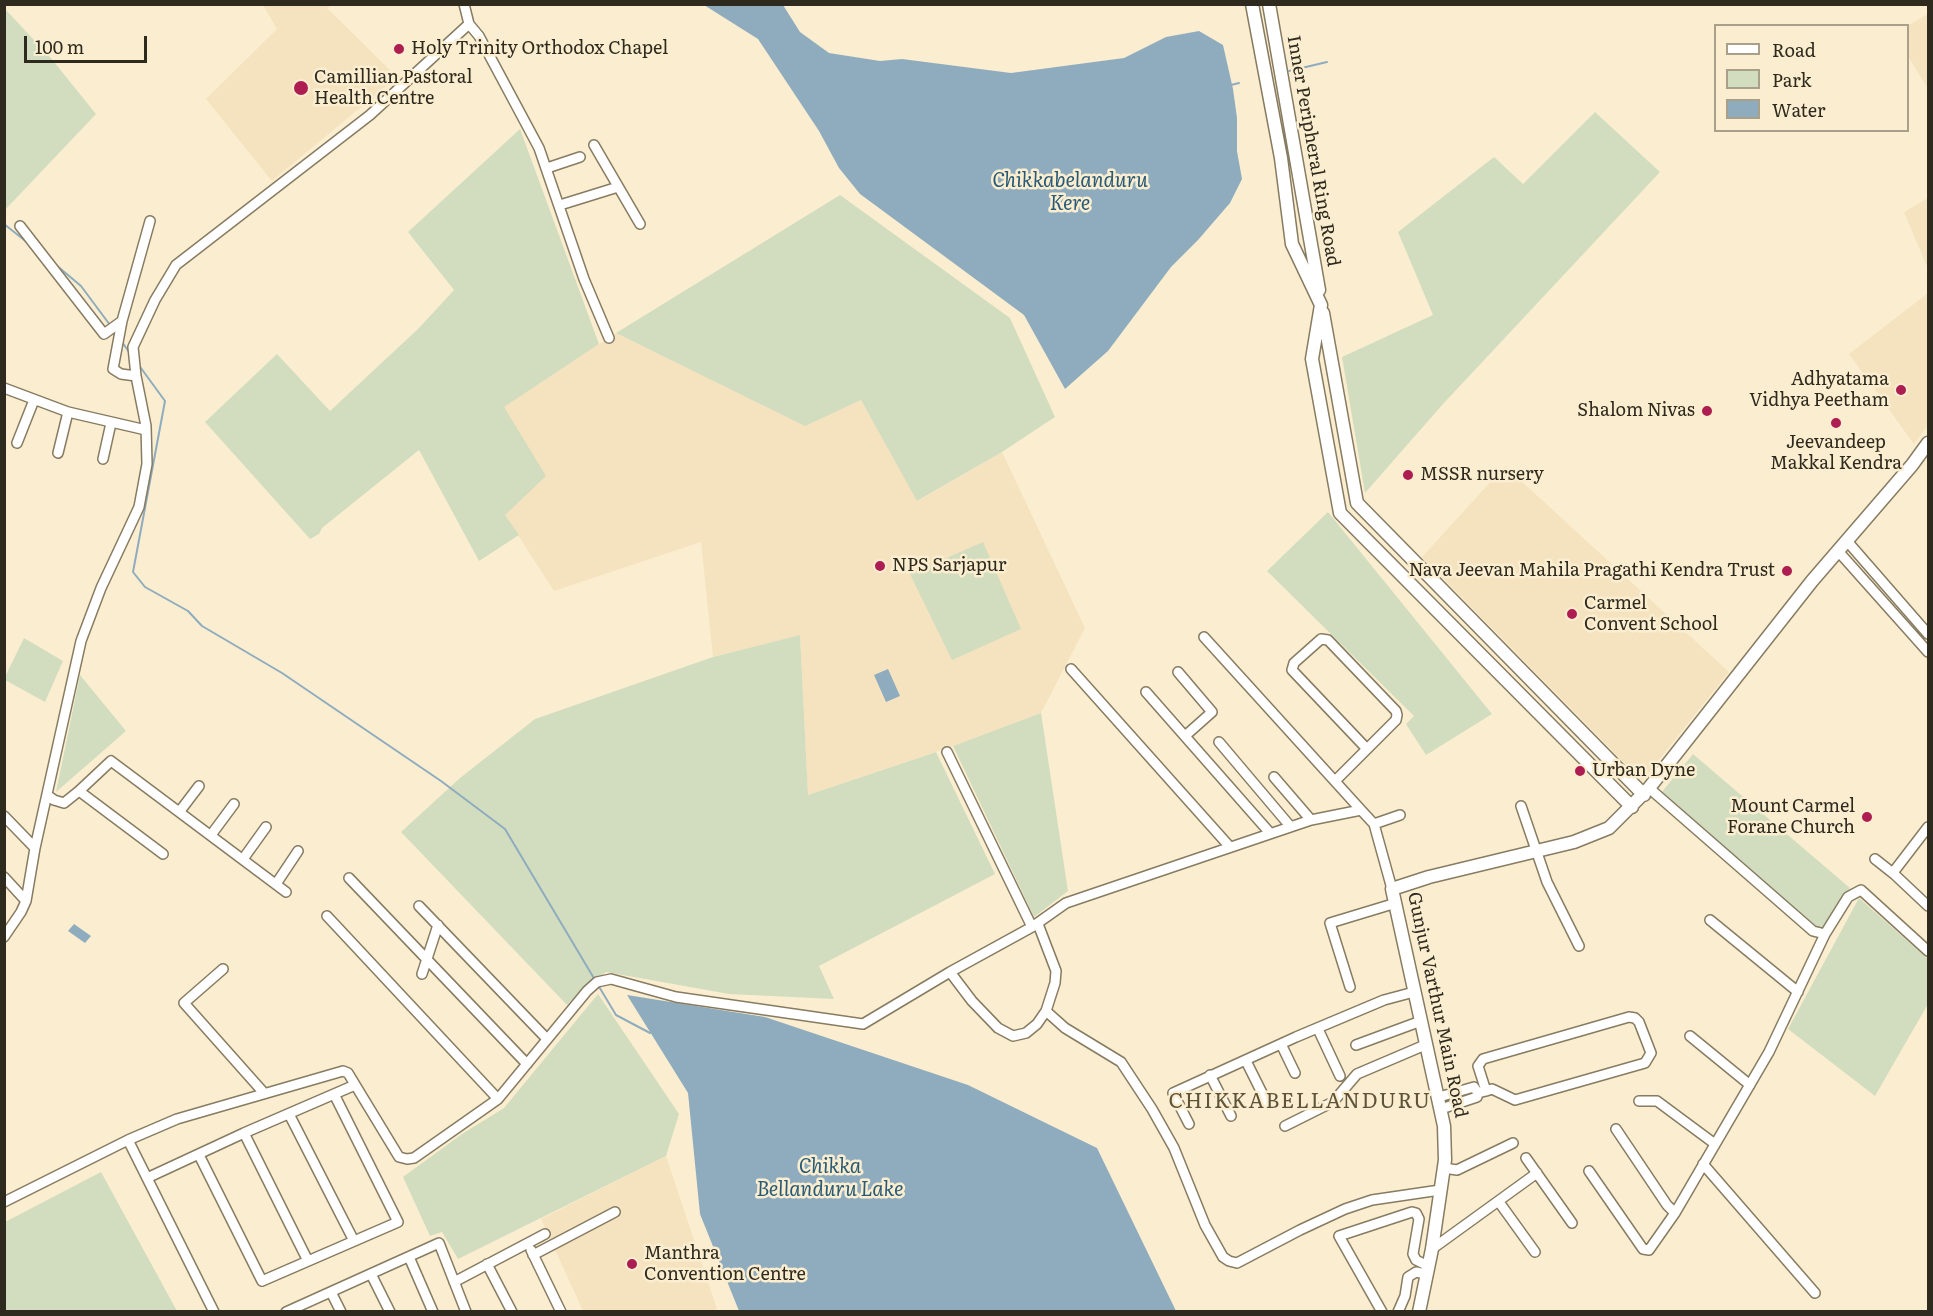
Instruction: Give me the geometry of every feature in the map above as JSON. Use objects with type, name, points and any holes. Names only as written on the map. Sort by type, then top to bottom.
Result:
[{"type":"main road","name":"Inner Peripheral Ring Road","points":[[1252,4],[1281,158],[1292,244],[1321,305],[1312,359],[1340,513],[1632,807]]},
{"type":"main road","name":"Inner Peripheral Ring Road","points":[[1269,4],[1357,503],[1647,791]]},
{"type":"main road","name":"Gunjur Varthur Main Road","points":[[1419,1311],[1432,1249],[1444,1168],[1444,1126],[1392,889],[1429,877],[1574,842],[1609,828],[1647,791],[1842,546],[1929,443]]},
{"type":"street","points":[[464,4],[469,24],[479,36],[539,148],[584,279],[609,338]]},
{"type":"street","points":[[4,936],[26,901],[35,848],[81,642],[100,588],[139,507],[147,464],[146,430],[133,347],[155,300],[176,265],[370,115],[469,24]]},
{"type":"street","points":[[594,145],[640,224]]},
{"type":"street","points":[[547,168],[580,157]]},
{"type":"street","points":[[560,205],[618,187]]},
{"type":"street","points":[[136,376],[121,374],[112,369],[122,321],[150,221]]},
{"type":"street","points":[[20,226],[104,334],[122,321]]},
{"type":"street","points":[[4,388],[68,412],[146,430]]},
{"type":"street","points":[[17,443],[34,400]]},
{"type":"street","points":[[58,453],[68,412]]},
{"type":"street","points":[[103,459],[111,423]]},
{"type":"street","points":[[1842,546],[1929,634]]},
{"type":"street","points":[[1842,546],[1929,652]]},
{"type":"street","points":[[1204,637],[1374,824],[1392,889]]},
{"type":"street","points":[[1335,781],[1367,749],[1396,720],[1396,711],[1328,640],[1321,639],[1294,663],[1292,670],[1367,749]]},
{"type":"street","points":[[1071,669],[1230,847]]},
{"type":"street","points":[[1178,672],[1212,712],[1185,736]]},
{"type":"street","points":[[1146,692],[1270,833]]},
{"type":"street","points":[[1219,742],[1290,826]]},
{"type":"street","points":[[947,752],[1056,971],[1055,983],[1046,1011],[1037,1024],[1026,1033],[1013,1036],[998,1028],[972,1001],[950,972]]},
{"type":"street","points":[[47,795],[54,800],[64,802],[111,761],[286,892]]},
{"type":"street","points":[[1275,777],[1311,820]]},
{"type":"street","points":[[180,811],[200,786]]},
{"type":"street","points":[[79,791],[163,854]]},
{"type":"street","points":[[1647,791],[1813,931],[1825,934]]},
{"type":"street","points":[[211,835],[234,804]]},
{"type":"street","points":[[1521,806],[1547,882],[1580,946]]},
{"type":"street","points":[[4,1202],[128,1140],[177,1119],[343,1071],[348,1073],[399,1157],[414,1158],[498,1099],[587,991],[597,982],[611,979],[676,997],[863,1024],[1035,925],[1066,903],[1290,826],[1362,810]]},
{"type":"street","points":[[1374,824],[1400,815]]},
{"type":"street","points":[[4,816],[35,848]]},
{"type":"street","points":[[243,859],[266,827]]},
{"type":"street","points":[[1894,874],[1927,834]]},
{"type":"street","points":[[276,884],[298,851]]},
{"type":"street","points":[[1875,859],[1929,906]]},
{"type":"street","points":[[4,877],[26,901]]},
{"type":"street","points":[[349,878],[527,1064]]},
{"type":"street","points":[[1589,1171],[1643,1249],[1649,1250],[1675,1213],[1769,1052],[1825,934],[1848,897],[1861,890],[1929,951]]},
{"type":"street","points":[[1350,987],[1330,923],[1396,903]]},
{"type":"street","points":[[419,906],[547,1039]]},
{"type":"street","points":[[327,916],[498,1099]]},
{"type":"street","points":[[1710,920],[1797,992]]},
{"type":"street","points":[[422,975],[438,925]]},
{"type":"street","points":[[223,969],[184,1003],[264,1093]]},
{"type":"street","points":[[1189,1124],[1173,1093],[1384,1000],[1413,992]]},
{"type":"street","points":[[1046,1011],[1065,1028],[1121,1062],[1174,1148],[1206,1225],[1223,1257],[1230,1261],[1237,1263],[1300,1230],[1345,1209],[1371,1200],[1440,1190]]},
{"type":"street","points":[[1440,1103],[1474,1087],[1482,1092],[1492,1089],[1515,1100],[1646,1063],[1651,1053],[1638,1022],[1635,1018],[1629,1017],[1483,1059],[1478,1066],[1482,1092]]},
{"type":"street","points":[[1356,1045],[1421,1021]]},
{"type":"street","points":[[1318,1029],[1340,1076]]},
{"type":"street","points":[[1690,1036],[1750,1085]]},
{"type":"street","points":[[1281,1044],[1295,1073]]},
{"type":"street","points":[[1285,1126],[1333,1102],[1357,1074],[1425,1046]]},
{"type":"street","points":[[1246,1060],[1266,1101]]},
{"type":"street","points":[[1210,1075],[1231,1116]]},
{"type":"street","points":[[147,1178],[355,1085]]},
{"type":"street","points":[[199,1155],[262,1281],[398,1222],[334,1094]]},
{"type":"street","points":[[1639,1101],[1657,1101],[1715,1144]]},
{"type":"street","points":[[289,1114],[354,1241]]},
{"type":"street","points":[[1616,1129],[1667,1205],[1675,1213]]},
{"type":"street","points":[[244,1133],[308,1261]]},
{"type":"street","points":[[128,1140],[214,1311]]},
{"type":"street","points":[[1444,1168],[1457,1170],[1513,1143]]},
{"type":"street","points":[[1526,1158],[1572,1223]]},
{"type":"street","points":[[1703,1164],[1815,1293]]},
{"type":"street","points":[[1432,1249],[1537,1173]]},
{"type":"street","points":[[1499,1202],[1535,1252]]},
{"type":"street","points":[[533,1255],[615,1212]]},
{"type":"street","points":[[1382,1311],[1339,1236],[1412,1212],[1416,1213],[1419,1219],[1413,1254],[1427,1270]]},
{"type":"street","points":[[454,1282],[545,1234]]},
{"type":"street","points":[[286,1311],[439,1243],[466,1311]]},
{"type":"street","points":[[527,1243],[561,1311]]},
{"type":"street","points":[[409,1257],[433,1311]]},
{"type":"street","points":[[488,1264],[513,1311]]},
{"type":"street","points":[[1398,1311],[1408,1277],[1416,1272],[1427,1270]]},
{"type":"street","points":[[371,1274],[390,1311]]},
{"type":"street","points":[[331,1292],[340,1311]]},
{"type":"shaded area","name":"Camillian Pastoral Health Centre","points":[[263,5],[333,5],[327,8],[397,77],[272,181],[206,99],[277,29]]},
{"type":"shaded area","points":[[1928,14],[1928,89],[1909,58],[1909,25]]},
{"type":"shaded area","points":[[1928,198],[1928,269],[1904,212]]},
{"type":"shaded area","name":"Adhyatama Vidhya Peetham","points":[[1928,293],[1928,425],[1914,444],[1849,354]]},
{"type":"shaded area","name":"NPS Sarjapur","points":[[616,333],[805,425],[861,400],[918,501],[1002,452],[1085,628],[1041,713],[953,746],[808,795],[800,635],[713,657],[701,542],[554,591],[505,515],[503,407]]},
{"type":"shaded area","name":"Carmel Convent School","points":[[1505,466],[1729,672],[1642,781],[1422,557]]},
{"type":"shaded area","name":"Manthra Convention Centre","points":[[666,1156],[717,1309],[711,1312],[583,1311],[541,1219]]},
{"type":"green space","points":[[5,9],[50,57],[96,114],[5,210]]},
{"type":"green space","points":[[1595,112],[1660,172],[1443,404],[1365,493],[1342,357],[1433,315],[1398,232],[1494,157],[1523,184]]},
{"type":"green space","points":[[520,129],[599,344],[504,407],[546,476],[505,515],[519,535],[479,561],[419,450],[322,528],[319,534],[310,539],[205,422],[277,354],[330,411],[419,328],[454,290],[408,232]]},
{"type":"green space","points":[[840,195],[1010,318],[1055,417],[1002,452],[917,501],[861,400],[805,426],[616,333]]},
{"type":"green space","points":[[1328,512],[1492,714],[1426,755],[1406,724],[1414,716],[1267,571]]},
{"type":"green space","points":[[983,542],[1021,629],[952,660],[910,574]]},
{"type":"green space","points":[[800,635],[808,795],[936,752],[995,874],[819,966],[834,999],[729,994],[606,972],[577,994],[567,1005],[401,832],[460,778],[535,719],[713,657]]},
{"type":"green space","points":[[24,638],[63,661],[45,702],[5,680]]},
{"type":"green space","points":[[80,675],[126,731],[56,792]]},
{"type":"green space","points":[[1041,713],[1068,891],[1034,917],[953,746]]},
{"type":"green space","points":[[1693,754],[1850,888],[1821,930],[1661,793]]},
{"type":"green space","points":[[1859,898],[1928,959],[1928,1004],[1875,1096],[1788,1029]]},
{"type":"green space","points":[[598,994],[679,1114],[666,1156],[458,1259],[442,1232],[430,1236],[403,1177],[462,1134],[504,1108]]},
{"type":"green space","points":[[101,1172],[177,1311],[5,1311],[5,1222]]},
{"type":"water","name":"Chikkabelanduru Kere","points":[[704,5],[783,5],[800,32],[829,53],[880,61],[902,59],[1011,73],[1124,58],[1166,37],[1199,31],[1223,45],[1233,89],[1237,118],[1237,151],[1242,179],[1230,203],[1171,267],[1108,351],[1065,389],[1024,315],[860,194],[839,168],[819,131],[758,39]]},
{"type":"water","points":[[888,669],[900,696],[886,702],[874,675]]},
{"type":"water","points":[[74,924],[91,936],[85,943],[68,931]]},
{"type":"water","name":"Chikka Bellanduru Lake","points":[[627,995],[765,1017],[968,1085],[1097,1148],[1176,1311],[739,1311],[700,1214],[688,1093]]},
{"type":"waterway","points":[[1289,71],[1327,62]]},
{"type":"waterway","points":[[1231,85],[1239,83]]},
{"type":"waterway","points":[[4,224],[28,243]]},
{"type":"waterway","points":[[56,265],[81,286],[110,325]]},
{"type":"waterway","points":[[122,342],[129,352]]},
{"type":"waterway","points":[[138,364],[165,401],[133,572],[145,587],[188,611],[202,626],[282,673],[441,781],[505,829],[595,980]]},
{"type":"waterway","points":[[598,985],[616,1015],[650,1033]]},
{"type":"place","name":"Holy Trinity Orthodox Chapel","points":[[399,49]]},
{"type":"place","name":"Camillian Pastoral Health Centre","points":[[301,88]]},
{"type":"place","name":"Adhyatama Vidhya Peetham","points":[[1901,390]]},
{"type":"place","name":"Shalom Nivas","points":[[1707,411]]},
{"type":"place","name":"Jeevandeep Makkal Kendra","points":[[1836,423]]},
{"type":"place","name":"MSSR nursery","points":[[1408,475]]},
{"type":"place","name":"NPS Sarjapur","points":[[880,566]]},
{"type":"place","name":"Nava Jeevan Mahila Pragathi Kendra Trust","points":[[1787,571]]},
{"type":"place","name":"Carmel Convent School","points":[[1572,614]]},
{"type":"place","name":"Urban Dyne","points":[[1580,771]]},
{"type":"place","name":"Mount Carmel Forane Church","points":[[1867,817]]},
{"type":"place","name":"Manthra Convention Centre","points":[[632,1264]]},
{"type":"district","name":"CHIKKABELLANDURU","points":[[1300,1102]]}]
